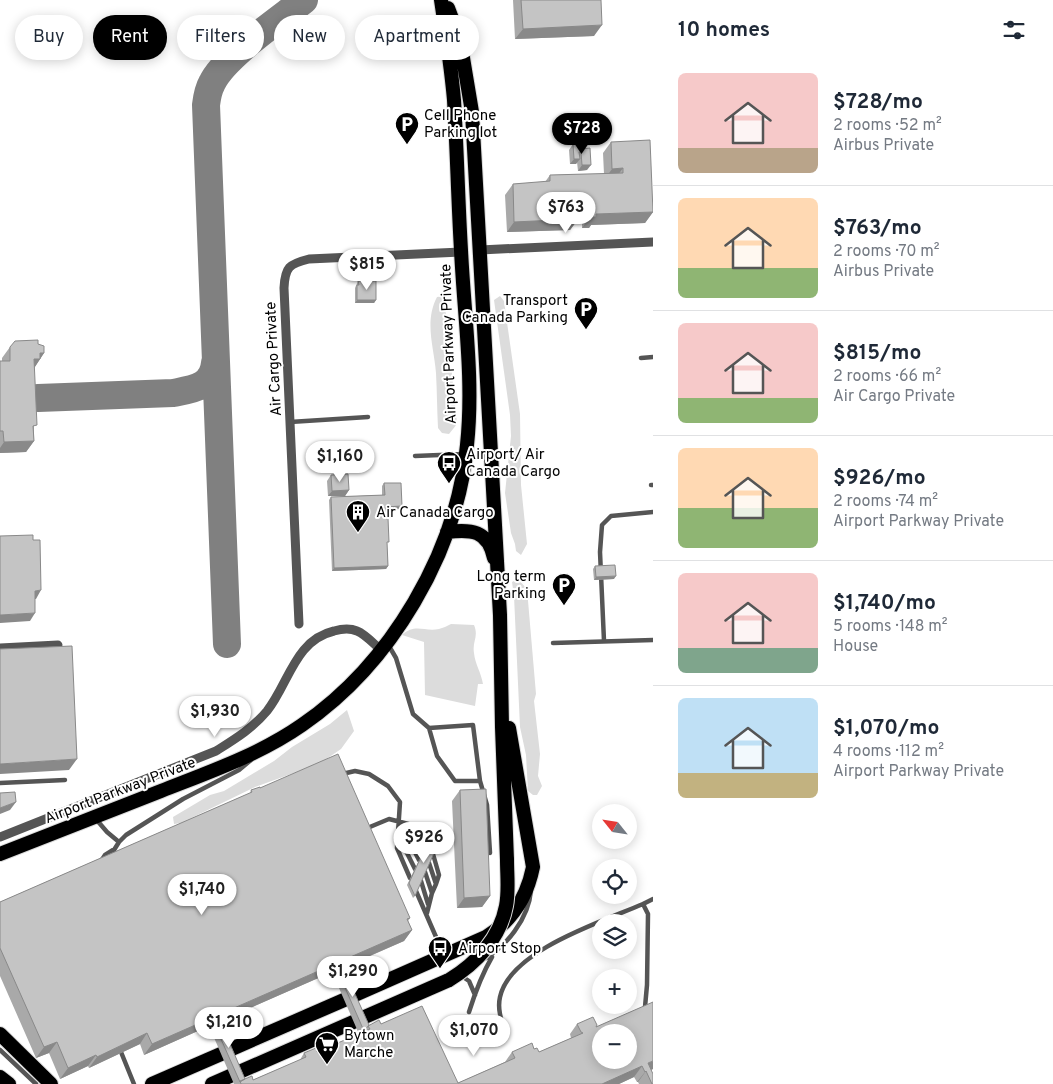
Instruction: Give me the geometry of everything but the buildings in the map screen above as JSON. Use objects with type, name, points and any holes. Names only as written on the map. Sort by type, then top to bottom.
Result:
[{"type":"highway","name":"Airport Parkway Private","points":[[0,854],[230,764],[272,744],[303,725],[330,704],[354,681],[384,646],[406,616],[424,584],[447,532],[456,505],[466,454],[469,388],[454,99],[441,0]]},
{"type":"highway","points":[[212,1084],[449,980],[469,966],[488,946],[503,919],[507,891],[507,860],[499,583],[472,112],[460,40],[446,0]]},
{"type":"highway","points":[[461,252],[480,250]]},
{"type":"highway","points":[[447,532],[472,530],[485,538],[493,554],[499,583]]},
{"type":"highway","points":[[152,1084],[445,956],[498,930],[518,908],[531,881],[533,867],[502,680]]},
{"type":"highway","points":[[0,1034],[51,1084]]},
{"type":"highway","points":[[0,1077],[9,1084]]},
{"type":"street","points":[[480,250],[653,242]]},
{"type":"street","name":"Air Cargo Private","points":[[299,624],[284,278],[289,267],[297,262],[309,259],[461,252]]},
{"type":"street","points":[[0,837],[221,748],[257,722],[284,685],[301,652],[307,645],[324,634],[341,629],[358,631],[384,646]]},
{"type":"street","points":[[0,648],[58,646]]},
{"type":"lane","points":[[641,358],[653,357]]},
{"type":"lane","points":[[290,422],[368,417]]},
{"type":"lane","points":[[415,456],[466,454]]},
{"type":"lane","points":[[604,641],[601,529],[605,521],[611,516],[653,512]]},
{"type":"lane","points":[[553,643],[653,640]]},
{"type":"lane","points":[[384,646],[396,658],[413,714],[430,728],[437,756],[455,781],[480,781]]},
{"type":"lane","points":[[430,728],[473,725],[480,781],[487,805],[490,853]]},
{"type":"lane","points":[[106,863],[119,842],[126,835],[183,799],[239,770],[272,744]]},
{"type":"lane","points":[[335,775],[355,771],[369,774],[388,786],[400,802],[396,848],[410,878]]},
{"type":"lane","points":[[0,783],[65,780]]},
{"type":"lane","points":[[94,817],[119,842]]},
{"type":"lane","points":[[360,832],[389,819],[420,827],[427,842]]},
{"type":"lane","points":[[399,822],[413,832],[423,851]]},
{"type":"lane","points":[[399,822],[419,860]]},
{"type":"lane","points":[[398,836],[415,869]]},
{"type":"lane","points":[[98,867],[105,855],[114,849]]},
{"type":"lane","points":[[426,914],[439,875],[433,854]]},
{"type":"lane","points":[[429,863],[436,884]]},
{"type":"lane","points":[[425,872],[432,893]]},
{"type":"lane","points":[[421,881],[428,904]]},
{"type":"lane","points":[[469,1012],[479,987],[482,973],[492,955],[513,932],[524,916],[532,892],[531,881]]},
{"type":"lane","points":[[416,891],[445,956]]},
{"type":"lane","points":[[506,1034],[500,1018],[500,996],[512,974],[523,963],[560,939],[653,900]]},
{"type":"lane","points":[[643,904],[648,914],[645,1007]]},
{"type":"lane","points":[[204,1084],[457,973],[492,955]]},
{"type":"lane","points":[[457,973],[469,981],[475,995]]},
{"type":"lane","points":[[0,1050],[36,1084]]},
{"type":"lane","points":[[120,1052],[134,1084]]},
{"type":"shaded area","points":[[444,296],[457,424],[449,434],[442,433],[438,428],[436,373],[430,325],[433,306],[437,297]]},
{"type":"shaded area","points":[[500,296],[504,301],[520,414],[521,485],[527,544],[521,555],[516,551],[511,533],[505,493],[511,436],[510,415],[494,300]]},
{"type":"shaded area","points":[[518,579],[527,589],[536,694],[534,701],[540,754],[538,776],[542,786],[537,795],[533,795],[528,791],[526,755],[520,727],[512,582]]},
{"type":"shaded area","points":[[451,624],[474,625],[476,636],[474,653],[483,684],[478,684],[475,706],[425,695],[424,642],[402,635],[411,629],[434,630]]},
{"type":"shaded area","points":[[347,710],[354,731],[341,749],[319,764],[255,787],[181,823],[174,824],[173,817],[210,795],[224,791],[274,761],[292,747],[330,724]]},
{"type":"taxiway","points":[[227,644],[206,105],[211,86],[218,73],[228,62],[253,39],[304,0]]},
{"type":"taxiway","points":[[38,398],[180,392],[201,386],[206,382],[213,371],[215,363]]},
{"type":"place","name":"Cell Phone Parking lot","points":[[407,145]]},
{"type":"place","name":"Transport Canada Parking","points":[[586,330]]},
{"type":"place","name":"Airport/ Air Canada Cargo","points":[[449,484]]},
{"type":"place","name":"Air Canada Cargo","points":[[358,533]]},
{"type":"place","name":"Long term Parking","points":[[564,606]]},
{"type":"place","name":"Airport Stop","points":[[440,969]]},
{"type":"place","name":"Bytown Marche","points":[[327,1065]]}]
